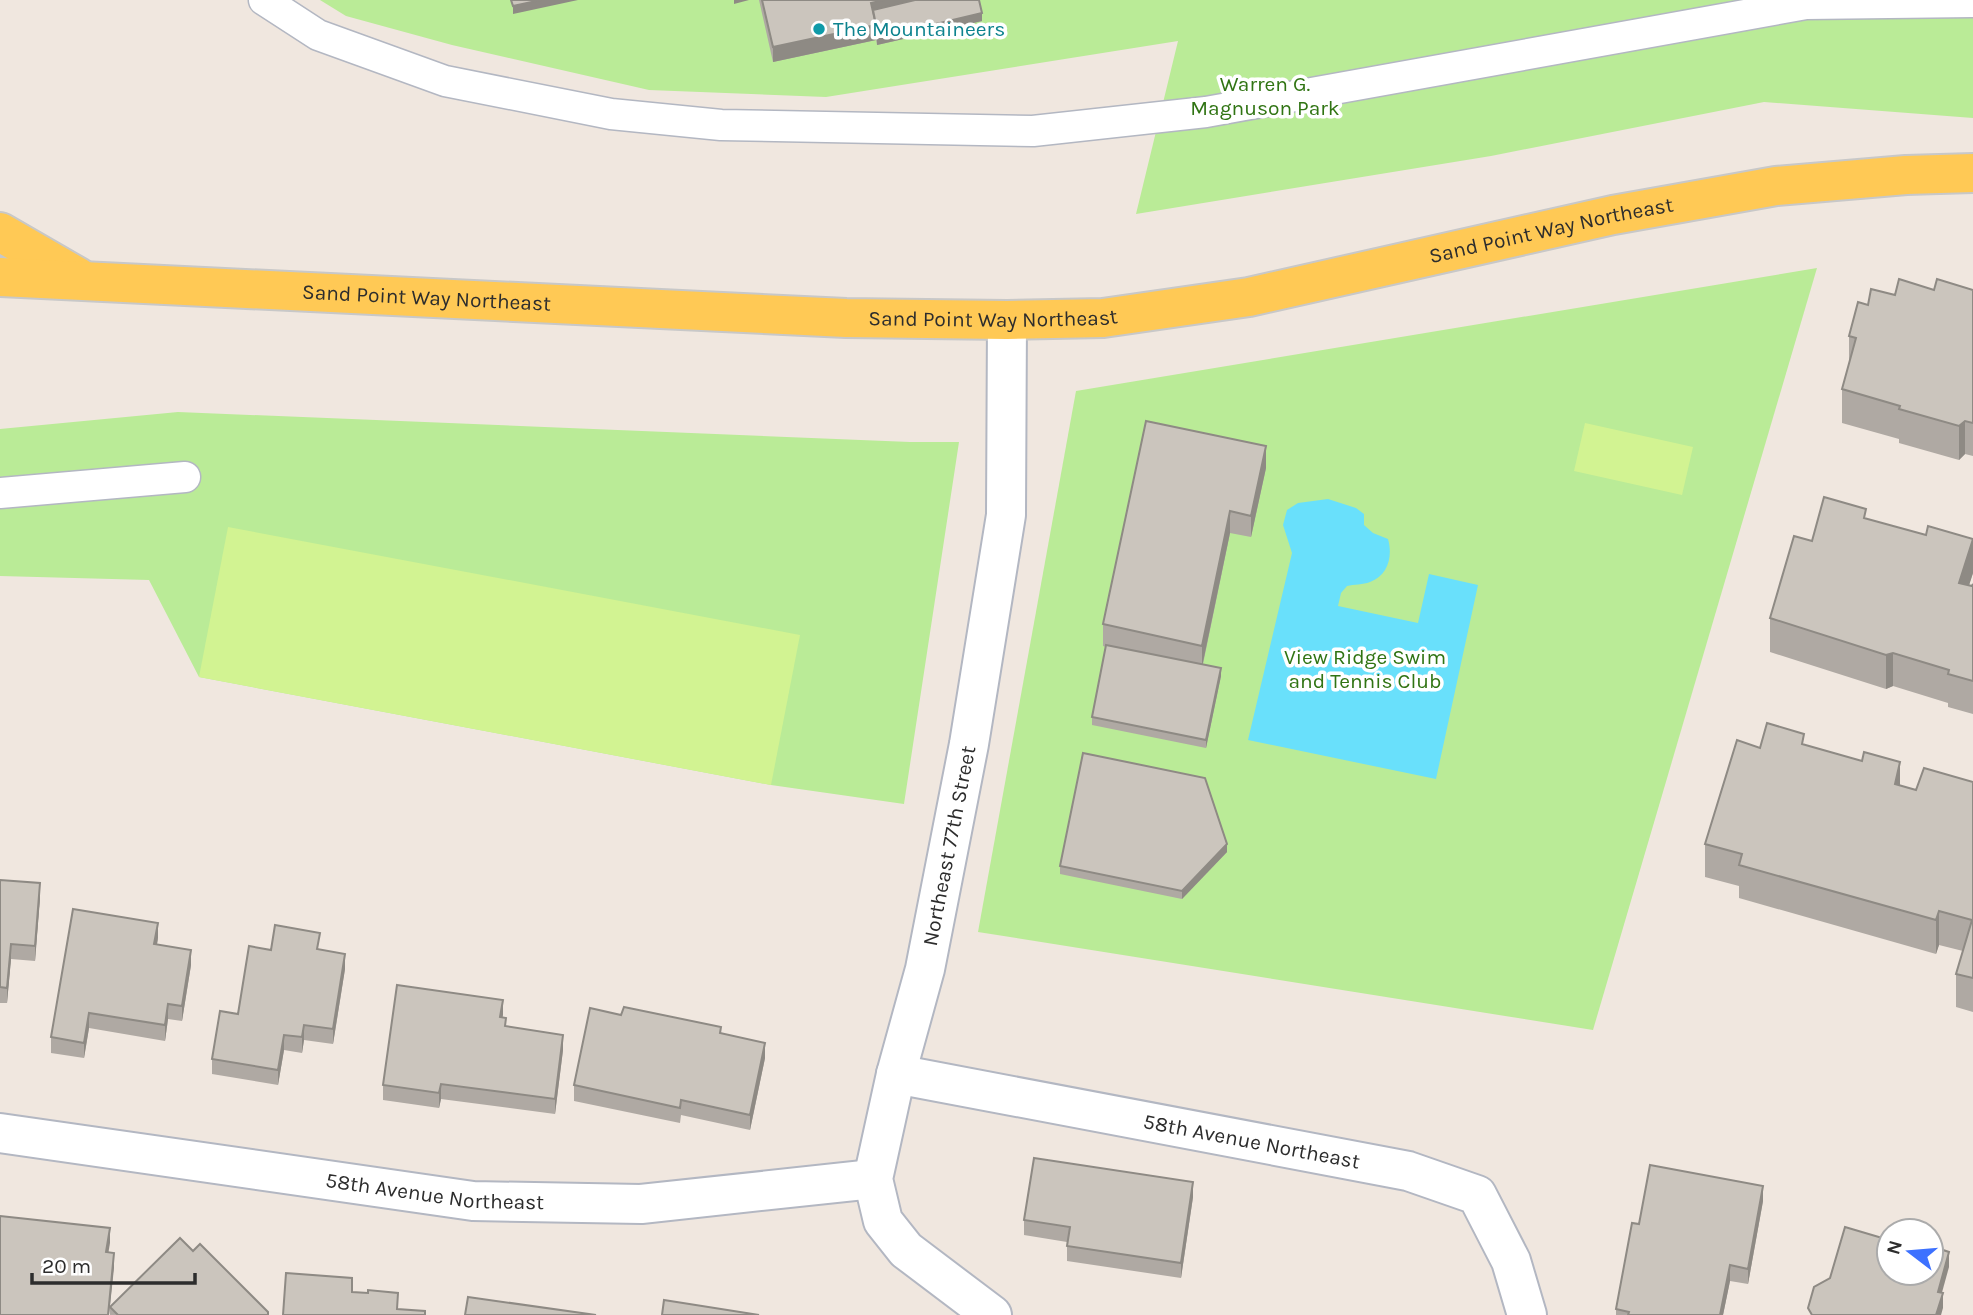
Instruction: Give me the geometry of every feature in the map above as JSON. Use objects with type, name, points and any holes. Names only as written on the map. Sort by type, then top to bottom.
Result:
[{"type":"main road","name":"Sand Point Way Northeast","points":[[0,276],[846,318],[1103,318],[1222,302],[1613,215],[1776,186],[1906,175],[1973,173]]},
{"type":"main road","points":[[0,232],[83,279]]},
{"type":"main road","points":[[0,300],[83,279]]},
{"type":"street","name":"Northeast 77th Street","points":[[992,1315],[906,1250],[883,1220],[873,1179],[896,1074],[925,969],[969,744],[1006,515],[1007,320]]},
{"type":"street","name":"58th Avenue Northeast","points":[[896,1074],[1408,1171],[1477,1195],[1511,1261],[1527,1315]]},
{"type":"street","name":"58th Avenue Northeast","points":[[0,1133],[473,1201],[640,1204],[873,1179]]},
{"type":"lane","points":[[264,0],[318,35],[445,81],[611,114],[721,125],[1033,131],[1206,112],[1806,4],[1973,2]]},
{"type":"lane","points":[[0,494],[185,477]]},
{"type":"green space","name":"Warren G. Magnuson Park","points":[[320,0],[1973,0],[1973,118],[1764,102],[1491,156],[1136,214],[1178,41],[826,97],[649,90],[452,45],[346,16]]},
{"type":"green space","name":"View Ridge Swim and Tennis Club","points":[[1817,268],[1593,1030],[978,932],[1076,391]]},
{"type":"green space","points":[[178,412],[959,442],[904,804],[771,785],[199,677],[149,580],[0,576],[0,429]]},
{"type":"green space","points":[[1585,423],[1693,447],[1682,495],[1574,471]]},
{"type":"green space","points":[[228,527],[800,635],[771,785],[199,677]]},
{"type":"water","points":[[1328,499],[1356,508],[1364,514],[1364,525],[1373,533],[1388,539],[1389,545],[1388,565],[1381,575],[1367,583],[1347,586],[1341,593],[1338,606],[1418,623],[1429,574],[1478,585],[1436,779],[1248,740],[1292,553],[1283,525],[1287,510],[1298,503]]},
{"type":"building","points":[[511,0],[541,0],[513,6]]},
{"type":"building","name":"The Mountaineers","points":[[762,0],[884,0],[871,3],[876,25],[773,47]]},
{"type":"building","points":[[915,0],[979,0],[982,13],[877,38],[873,10]]},
{"type":"building","points":[[1899,279],[1934,290],[1937,279],[1973,290],[1973,423],[1965,421],[1959,426],[1842,389],[1856,338],[1849,336],[1858,302],[1868,305],[1871,289],[1895,295]]},
{"type":"building","points":[[1146,421],[1266,446],[1251,516],[1230,511],[1202,646],[1103,624]]},
{"type":"building","points":[[1824,497],[1866,509],[1864,518],[1926,535],[1928,526],[1973,539],[1959,583],[1973,584],[1973,681],[1948,674],[1949,670],[1893,653],[1886,655],[1770,618],[1794,536],[1812,541]]},
{"type":"building","points":[[1106,645],[1221,668],[1206,740],[1092,717]]},
{"type":"building","points":[[1767,723],[1804,734],[1802,744],[1862,761],[1864,752],[1900,762],[1895,784],[1916,790],[1924,768],[1973,782],[1973,978],[1956,974],[1972,920],[1939,911],[1936,920],[1739,865],[1742,854],[1705,844],[1737,740],[1760,748]]},
{"type":"building","points":[[1083,753],[1205,778],[1227,844],[1182,891],[1060,866]]},
{"type":"building","points":[[0,880],[40,883],[35,946],[11,944],[7,988],[0,987]]},
{"type":"building","points":[[73,909],[158,923],[154,944],[191,950],[182,1006],[168,1004],[165,1025],[89,1013],[84,1043],[51,1037]]},
{"type":"building","points":[[275,925],[320,933],[317,949],[345,954],[333,1029],[304,1025],[302,1037],[284,1035],[278,1070],[212,1059],[220,1011],[238,1014],[249,946],[271,950]]},
{"type":"building","points":[[397,985],[503,1000],[500,1017],[506,1018],[505,1026],[563,1035],[555,1099],[441,1084],[439,1093],[383,1085]]},
{"type":"building","points":[[624,1007],[721,1027],[720,1033],[765,1043],[750,1115],[681,1100],[680,1108],[574,1085],[590,1008],[621,1015]]},
{"type":"building","points":[[1034,1158],[1193,1182],[1181,1263],[1067,1246],[1070,1227],[1024,1220]]},
{"type":"building","points":[[1650,1165],[1763,1186],[1748,1269],[1730,1265],[1720,1315],[1628,1315],[1629,1312],[1616,1309],[1632,1223],[1639,1224]]},
{"type":"building","points":[[0,1216],[110,1228],[106,1252],[114,1253],[108,1315],[0,1315]]},
{"type":"building","points":[[1845,1227],[1875,1236],[1875,1287],[1939,1287],[1938,1292],[1943,1293],[1936,1315],[1812,1315],[1808,1308],[1814,1287],[1830,1278]]},
{"type":"building","points":[[180,1238],[193,1251],[200,1244],[268,1315],[118,1315],[110,1307]]},
{"type":"building","points":[[1945,1251],[1949,1252],[1945,1267]]},
{"type":"building","points":[[286,1273],[352,1278],[352,1292],[368,1293],[368,1290],[398,1293],[397,1309],[425,1311],[425,1315],[283,1315]]},
{"type":"building","points":[[468,1297],[596,1315],[465,1315]]},
{"type":"building","points":[[664,1300],[759,1315],[662,1315]]},
{"type":"place","name":"The Mountaineers","points":[[819,29]]}]
